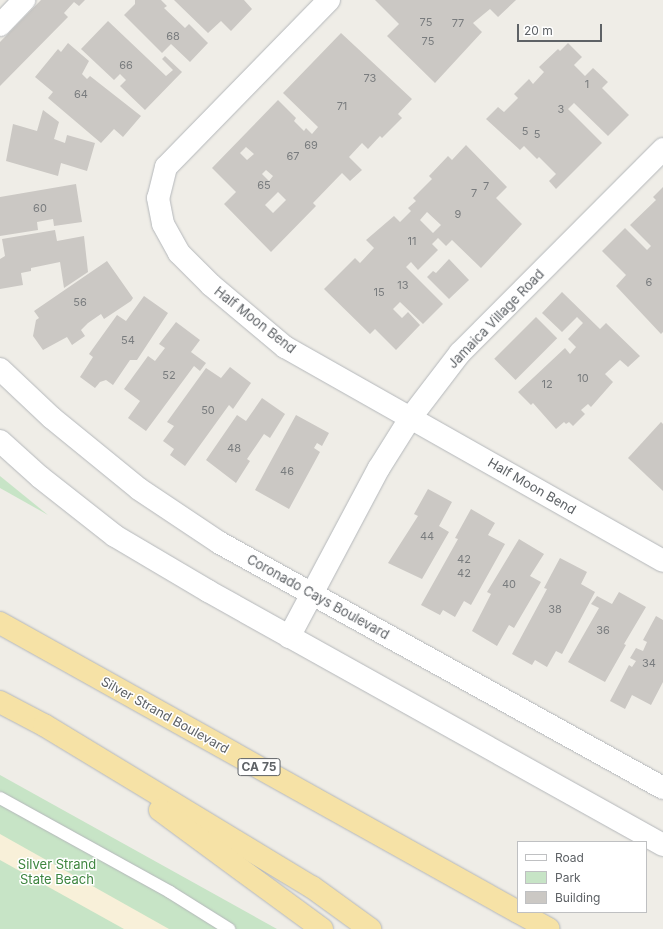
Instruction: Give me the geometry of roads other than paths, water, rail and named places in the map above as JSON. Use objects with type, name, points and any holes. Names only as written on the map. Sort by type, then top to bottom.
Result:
[{"type":"highway","name":"Silver Strand Boulevard","points":[[0,623],[517,911]]},
{"type":"highway","points":[[0,702],[44,725],[312,887],[370,929]]},
{"type":"highway","points":[[44,725],[322,929]]},
{"type":"highway","name":"Silver Strand Boulevard","points":[[520,913],[549,929]]},
{"type":"street","points":[[0,25],[24,0]]},
{"type":"street","name":"Half Moon Bend","points":[[329,0],[166,167],[158,198],[163,224],[179,253],[211,285],[285,347],[663,561]]},
{"type":"street","name":"Jamaica Village Road","points":[[290,637],[311,593],[380,468],[411,417],[460,353],[663,149]]},
{"type":"street","name":"Coronado Cays Boulevard","points":[[0,369],[52,418],[139,489],[220,543],[663,788]]},
{"type":"street","points":[[0,441],[40,477],[115,536],[290,637],[663,845]]},
{"type":"lane","points":[[0,798],[170,892],[229,929]]},
{"type":"park label","name":"Silver Strand State Beach","points":[[57,872]]}]
